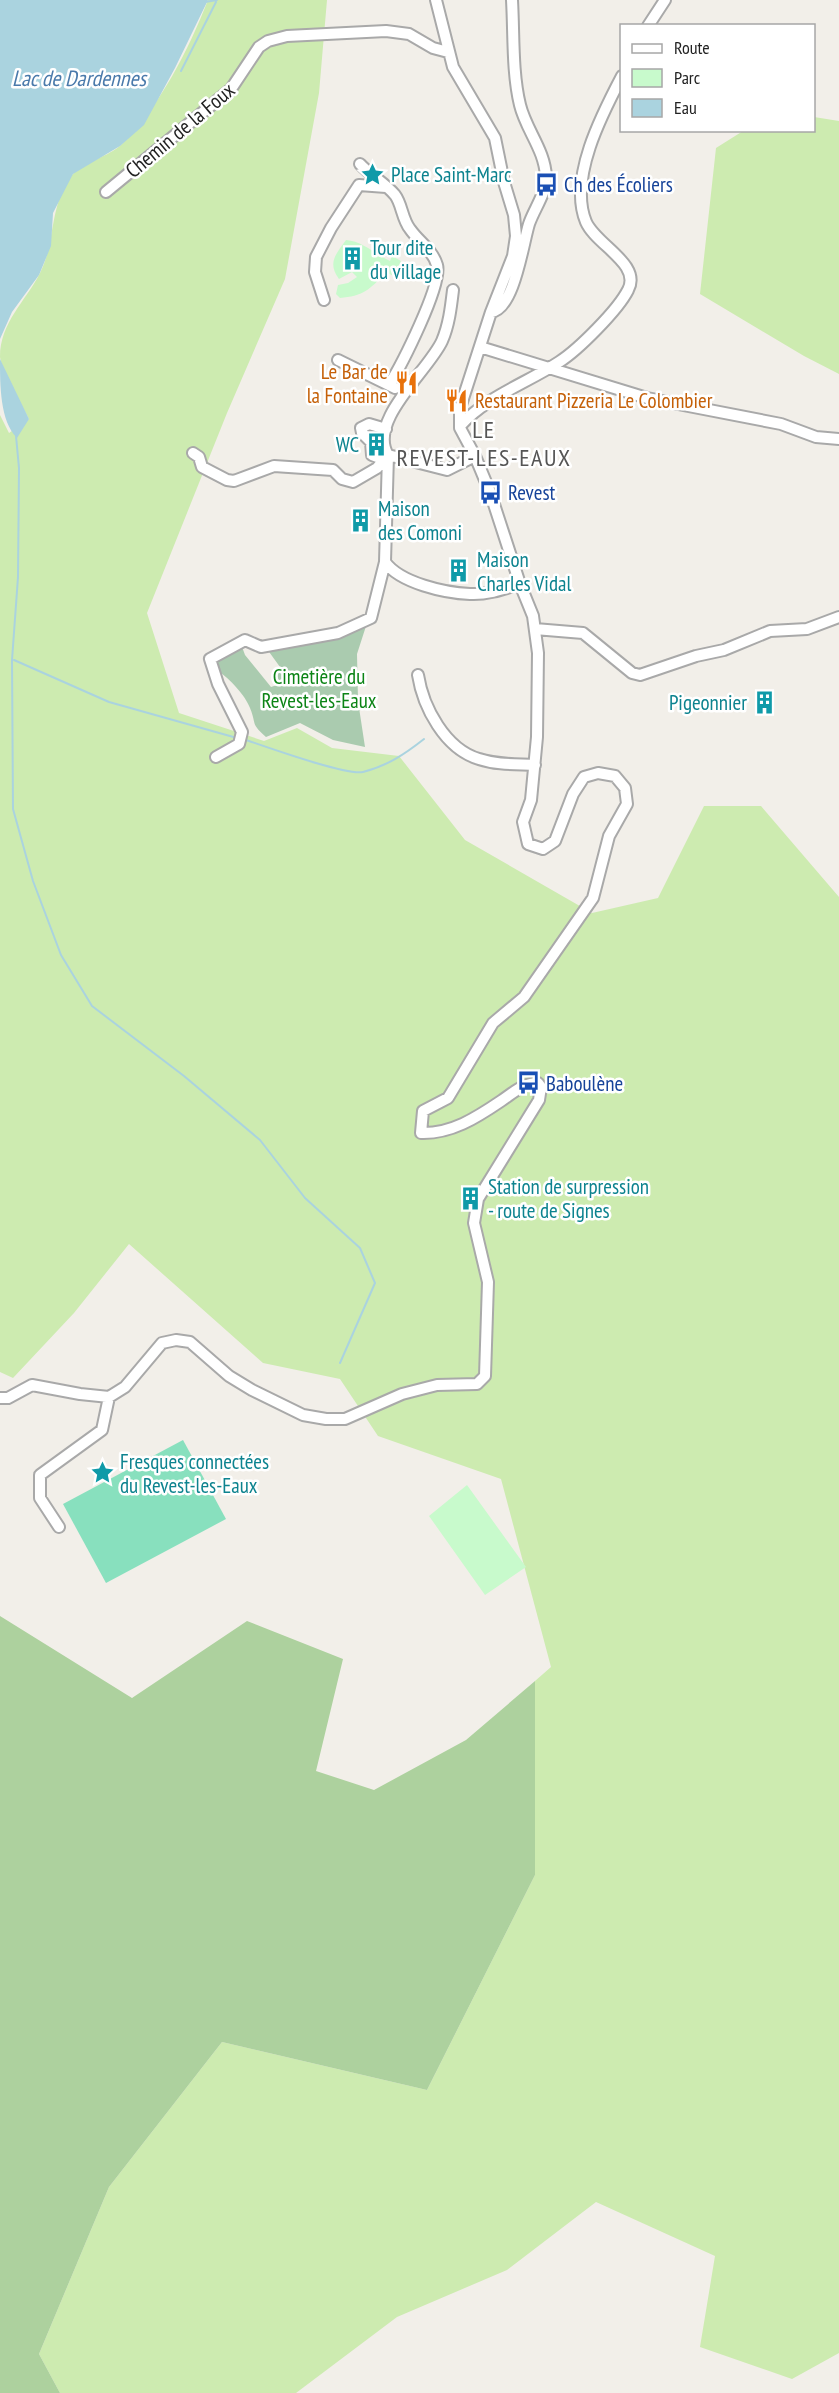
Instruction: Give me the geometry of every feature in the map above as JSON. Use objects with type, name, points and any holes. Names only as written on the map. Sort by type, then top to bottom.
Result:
[{"type":"street","points":[[0,1398],[8,1398],[32,1385],[80,1395],[110,1397],[125,1387],[162,1343],[176,1340],[190,1342],[228,1376],[252,1390],[303,1414],[326,1419],[345,1419],[402,1394],[437,1385],[477,1384],[484,1376],[488,1282],[474,1223],[478,1199],[539,1100],[541,1087],[538,1083],[528,1083],[483,1113],[441,1133],[421,1133],[423,1111],[448,1098],[493,1023],[524,997],[593,898],[609,836],[627,804],[625,788],[615,776],[598,773],[584,777],[573,794],[555,841],[543,849],[528,844],[523,822],[531,800],[535,765],[538,653],[533,616],[520,584],[506,535],[475,456],[460,426],[460,408],[491,312],[514,252],[513,207],[504,182],[492,131],[458,76],[448,52],[436,0]]},
{"type":"street","points":[[491,312],[497,311],[503,304],[518,270],[528,227],[543,192],[546,178],[542,155],[519,102],[512,0]]},
{"type":"street","points":[[649,24],[665,0]]},
{"type":"street","name":"Chemin de la Foux","points":[[106,192],[231,89],[259,47],[268,41],[306,34],[386,31],[409,34],[433,48],[448,52]]},
{"type":"street","points":[[460,426],[496,398],[564,358],[607,317],[630,285],[631,278],[627,265],[591,232],[581,199],[582,174],[620,79]]},
{"type":"street","points":[[360,164],[386,186],[397,199],[408,227],[430,250],[438,270],[434,294],[405,359],[389,385]]},
{"type":"street","points":[[324,300],[314,268],[325,239],[359,185],[386,186]]},
{"type":"street","points":[[216,757],[240,739],[210,659],[245,640],[261,647],[339,633],[371,618],[385,562],[386,429],[404,394],[442,341],[453,290]]},
{"type":"street","points":[[480,347],[647,398],[770,422],[816,437],[839,440]]},
{"type":"street","points":[[338,360],[404,394]]},
{"type":"street","points":[[386,429],[369,424],[361,428],[362,433],[370,442],[372,455],[447,470],[475,456]]},
{"type":"street","points":[[193,453],[198,457],[202,467],[210,473],[234,481],[274,466],[333,470],[342,479],[353,482],[377,468],[386,458]]},
{"type":"street","points":[[385,562],[402,578],[452,592],[480,593],[520,584]]},
{"type":"street","points":[[535,629],[583,633],[632,673],[640,675],[696,656],[723,650],[770,631],[807,629],[839,617]]},
{"type":"street","points":[[418,675],[428,711],[454,744],[466,754],[494,763],[535,765]]},
{"type":"street","points":[[59,1527],[40,1498],[40,1475],[102,1430],[110,1397]]},
{"type":"green space","points":[[208,0],[327,0],[319,93],[285,279],[227,413],[147,613],[179,713],[264,741],[297,728],[332,748],[399,756],[465,840],[592,913],[658,898],[704,806],[761,806],[839,897],[839,2353],[792,2379],[700,2347],[715,2256],[596,2202],[507,2270],[397,2317],[296,2393],[60,2393],[39,2354],[109,2187],[222,2042],[427,2090],[535,1875],[535,1681],[551,1667],[501,1479],[378,1436],[340,1379],[263,1363],[129,1244],[74,1313],[13,1378],[0,1372],[0,415],[9,433],[29,419],[1,364],[1,344],[9,322],[40,273],[49,248],[60,198],[72,175],[122,144],[149,112],[172,76],[192,38]]},
{"type":"green space","points":[[815,117],[839,121],[839,374],[804,356],[700,294],[716,148],[741,132],[815,132]]},
{"type":"green space","points":[[346,240],[363,245],[390,261],[392,256],[401,261],[394,276],[385,272],[366,291],[340,298],[336,294],[338,285],[348,283],[357,277],[352,272],[339,279],[335,273],[334,259]]},
{"type":"green space","name":"Cimetière du Revest-les-Eaux","points":[[367,623],[357,654],[358,701],[365,747],[333,740],[300,723],[266,737],[256,726],[245,698],[218,671],[215,661],[241,644],[245,655],[271,687],[280,684],[276,674],[280,667],[267,649]]},
{"type":"green space","points":[[183,1440],[226,1519],[106,1583],[63,1504]]},
{"type":"green space","points":[[467,1485],[526,1567],[485,1595],[429,1516]]},
{"type":"green space","points":[[0,1616],[132,1698],[247,1621],[343,1659],[316,1771],[374,1790],[466,1740],[535,1681],[535,1875],[427,2090],[222,2042],[109,2187],[39,2354],[60,2393],[0,2393]]},
{"type":"water","name":"Lac de Dardennes","points":[[0,0],[208,0],[144,125],[120,146],[73,174],[53,213],[51,246],[39,275],[12,312],[0,339]]},
{"type":"water","points":[[0,359],[29,419],[17,438],[11,431],[4,412]]},
{"type":"waterway","points":[[205,2],[217,0]]},
{"type":"waterway","points":[[181,71],[216,2]]},
{"type":"waterway","points":[[16,436],[19,468],[18,577],[12,660],[13,809],[33,881],[61,955],[92,1006],[184,1076],[260,1140],[305,1198],[360,1248],[375,1283],[340,1363]]},
{"type":"waterway","points":[[14,660],[109,702],[237,738]]},
{"type":"waterway","points":[[243,739],[304,760],[354,772],[363,772],[388,763],[424,739]]},
{"type":"place","name":"Place Saint-Marc","points":[[373,174]]},
{"type":"place","name":"Ch des Écoliers","points":[[546,184]]},
{"type":"place","name":"Tour dite du village","points":[[352,259]]},
{"type":"place","name":"Le Bar de la Fontaine","points":[[406,383]]},
{"type":"place","name":"Restaurant Pizzeria Le Colombier","points":[[457,400]]},
{"type":"place","name":"WC","points":[[377,444]]},
{"type":"place","name":"Revest","points":[[490,492]]},
{"type":"place","name":"Maison des Comoni","points":[[360,520]]},
{"type":"place","name":"Maison Charles Vidal","points":[[459,571]]},
{"type":"place","name":"Pigeonnier","points":[[765,702]]},
{"type":"place","name":"Baboulène","points":[[528,1083]]},
{"type":"place","name":"Station de surpression - route de Signes","points":[[470,1198]]},
{"type":"place","name":"Fresques connectées du Revest-les-Eaux","points":[[102,1473]]},
{"type":"district","name":"LE REVEST-LES-EAUX","points":[[484,443]]}]
